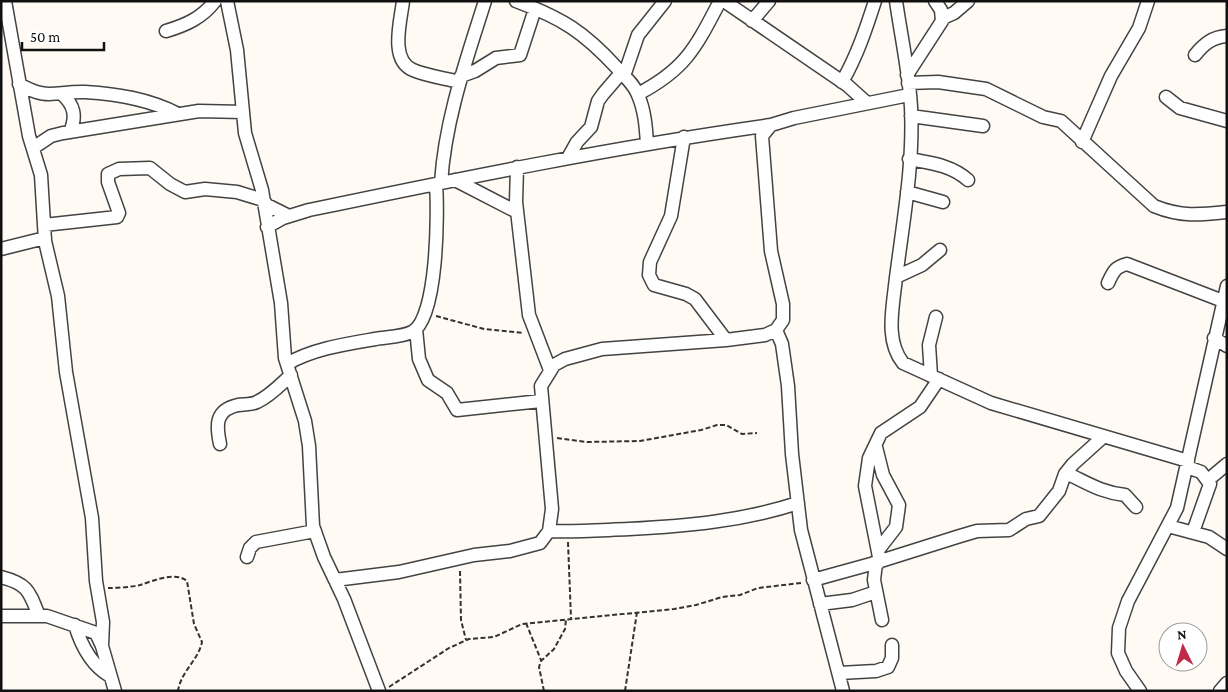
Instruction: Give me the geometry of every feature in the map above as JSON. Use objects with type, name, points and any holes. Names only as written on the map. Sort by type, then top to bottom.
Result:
[{"type":"street","points":[[5,1],[19,84],[44,191],[45,238],[58,296],[66,372],[92,518],[97,591],[102,622],[102,646]]},
{"type":"street","points":[[166,31],[195,20],[209,10],[216,1]]},
{"type":"street","points":[[227,1],[237,50],[245,133],[263,200],[281,304],[283,343],[305,420],[309,446],[315,531],[382,690]]},
{"type":"street","points":[[403,1],[398,41],[399,52],[404,63],[412,70],[460,79],[496,58],[520,55],[535,9]]},
{"type":"street","points":[[220,444],[217,427],[218,417],[223,411],[238,405],[255,403],[268,396],[300,356],[349,343],[410,333],[416,329],[424,314],[428,300],[436,249],[439,184],[443,150],[460,79],[485,1]]},
{"type":"street","points":[[516,1],[577,30],[623,74],[638,94],[643,107],[647,144]]},
{"type":"street","points":[[568,158],[577,142],[591,128],[598,101],[623,74],[638,35],[666,1]]},
{"type":"street","points":[[638,94],[678,68],[690,54],[722,1],[842,82],[867,103]]},
{"type":"street","points":[[752,21],[768,1]]},
{"type":"street","points":[[842,82],[855,58],[870,21],[875,1]]},
{"type":"street","points":[[896,1],[911,116],[907,192],[892,317],[893,346],[896,354],[903,364],[991,403],[1188,464],[1201,472],[1208,480],[1209,487],[1193,532]]},
{"type":"street","points":[[935,1],[941,10],[943,18]]},
{"type":"street","points":[[908,84],[943,18],[954,13],[968,1]]},
{"type":"street","points":[[1082,142],[1111,76],[1139,28],[1148,1]]},
{"type":"street","points":[[1195,55],[1202,46],[1213,39],[1227,36]]},
{"type":"street","points":[[267,227],[289,216],[516,167],[684,137],[771,125],[867,103],[908,84],[938,82],[986,88],[1043,117],[1060,121],[1154,206],[1172,214],[1190,215],[1227,212]]},
{"type":"street","points":[[19,84],[33,92],[46,96],[88,92],[129,97],[149,101],[178,114]]},
{"type":"street","points":[[62,94],[70,101],[73,109],[74,118],[70,132]]},
{"type":"street","points":[[1166,97],[1180,108],[1227,121]]},
{"type":"street","points":[[33,148],[51,136],[70,132],[199,111],[243,112]]},
{"type":"street","points":[[911,116],[983,126]]},
{"type":"street","points":[[335,580],[399,572],[460,558],[510,551],[540,543],[549,531],[552,509],[541,386],[550,370],[565,358],[602,348],[726,340],[765,335],[776,330],[782,320],[783,304],[771,251],[762,156],[762,136],[771,125]]},
{"type":"street","points":[[684,137],[671,216],[650,262],[649,275],[654,285],[680,292],[695,299],[726,340]]},
{"type":"street","points":[[909,159],[942,165],[954,170],[968,180]]},
{"type":"street","points":[[516,167],[517,212],[528,315],[550,370]]},
{"type":"street","points":[[44,225],[118,217],[118,206],[108,178],[111,171],[118,169],[150,168],[170,184],[185,192],[220,190],[238,192],[263,200],[267,205],[289,216]]},
{"type":"street","points":[[455,180],[517,212]]},
{"type":"street","points":[[907,192],[943,202]]},
{"type":"street","points":[[1,249],[45,238]]},
{"type":"street","points":[[896,277],[922,265],[940,250]]},
{"type":"street","points":[[1108,283],[1113,271],[1118,266],[1127,264],[1223,301]]},
{"type":"street","points":[[1124,691],[1138,688],[1126,671],[1118,652],[1119,628],[1128,601],[1177,508],[1227,286]]},
{"type":"street","points":[[882,620],[874,580],[878,558],[865,486],[869,458],[876,447],[881,433],[920,407],[935,378],[929,345],[936,316]]},
{"type":"street","points":[[416,329],[419,359],[428,380],[447,393],[457,410],[541,401]]},
{"type":"street","points":[[776,330],[782,344],[788,386],[801,530],[843,691]]},
{"type":"street","points":[[1214,338],[1227,346]]},
{"type":"street","points":[[813,580],[878,558],[960,536],[977,532],[1009,530],[1026,519],[1039,516],[1059,491],[1066,473],[1103,437]]},
{"type":"street","points":[[876,447],[883,475],[899,505],[896,528],[878,558]]},
{"type":"street","points":[[1208,480],[1227,464]]},
{"type":"street","points":[[1066,473],[1096,489],[1125,495],[1136,506]]},
{"type":"street","points":[[549,531],[667,528],[708,524],[753,516],[798,503]]},
{"type":"street","points":[[1168,526],[1209,537],[1227,549]]},
{"type":"street","points":[[247,557],[250,548],[256,542],[315,531]]},
{"type":"street","points":[[1,577],[19,582],[25,587],[39,616]]},
{"type":"street","points":[[820,604],[852,600],[876,592]]},
{"type":"street","points":[[1,616],[39,616],[75,625],[96,633],[102,646],[115,691]]},
{"type":"street","points":[[75,625],[89,656],[103,672],[110,676]]},
{"type":"street","points":[[839,674],[876,671],[888,667],[892,658],[892,645]]},
{"type":"street","points":[[1220,691],[1227,683]]},
{"type":"path","points":[[424,314],[484,329],[535,334]]},
{"type":"path","points":[[545,438],[587,442],[640,441],[701,430],[716,425],[734,428],[742,434],[757,433]]},
{"type":"path","points":[[567,532],[571,618]]},
{"type":"path","points":[[460,558],[461,620],[466,640]]},
{"type":"path","points":[[97,591],[103,588],[137,586],[155,579],[181,577],[186,581],[194,624],[202,642],[199,654],[181,680],[178,691]]},
{"type":"path","points":[[382,690],[434,656],[466,640],[494,636],[526,623],[696,605],[722,597],[740,595],[758,588],[781,587],[813,580]]},
{"type":"path","points":[[625,691],[637,612]]},
{"type":"path","points":[[541,661],[554,648],[566,629],[566,619]]},
{"type":"path","points":[[526,623],[541,661],[540,668],[544,691]]}]
